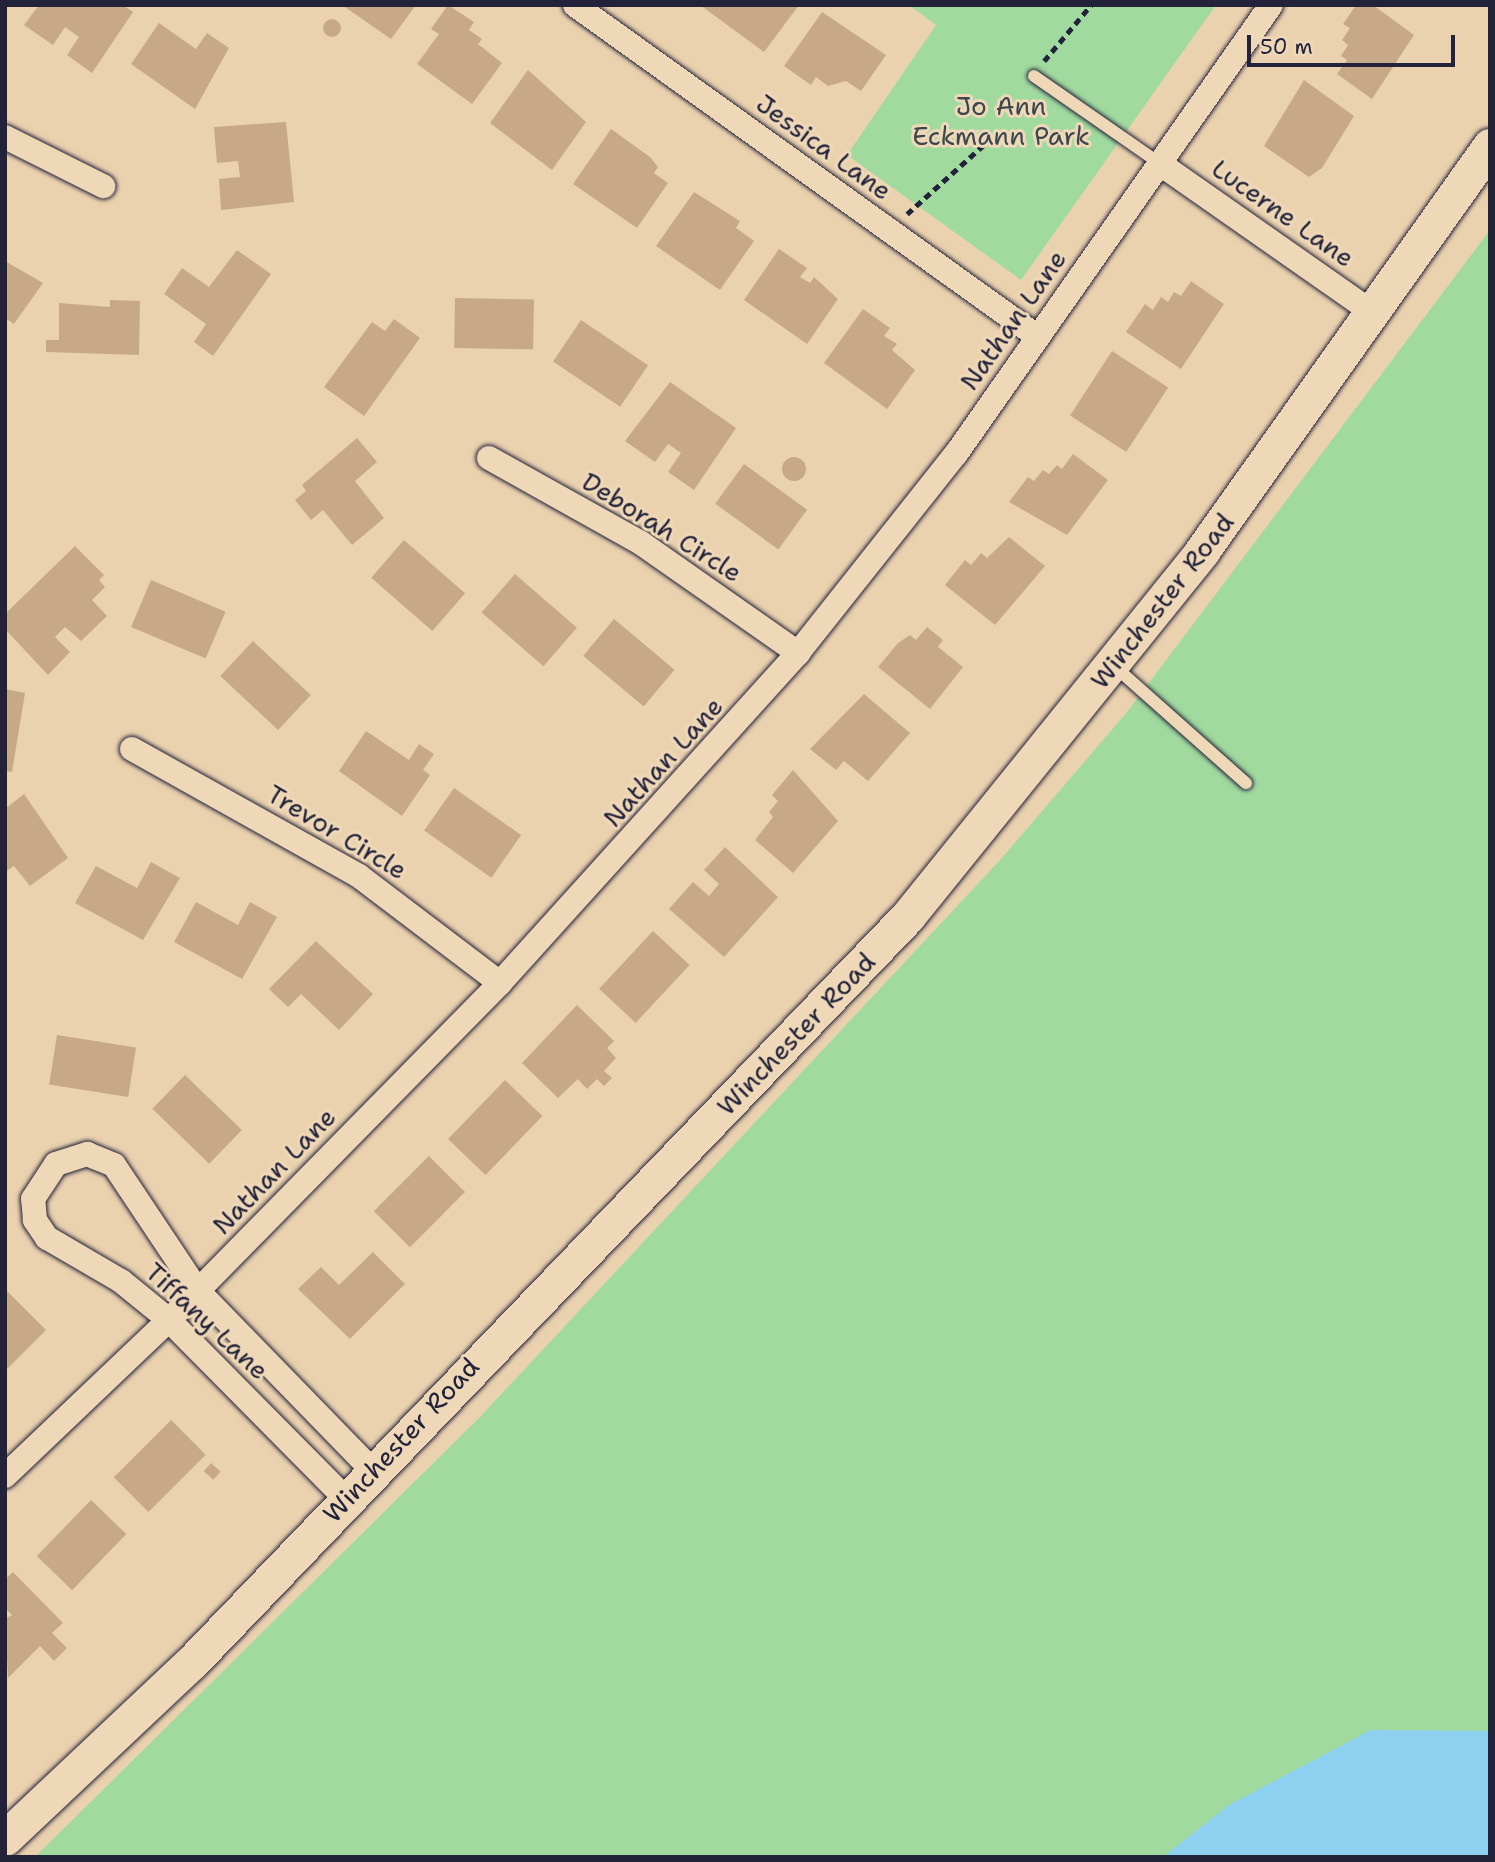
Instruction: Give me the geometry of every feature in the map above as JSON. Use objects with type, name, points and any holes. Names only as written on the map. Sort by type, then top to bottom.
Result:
[{"type":"main road","name":"Winchester Road","points":[[5,1838],[191,1663],[372,1469],[908,916],[1113,664],[1372,312],[1490,146]]},
{"type":"street","name":"Jessica Lane","points":[[575,5],[1038,337]]},
{"type":"street","name":"Nathan Lane","points":[[5,1476],[169,1320],[500,983],[798,653],[956,454],[1271,5]]},
{"type":"street","points":[[5,138],[103,186]]},
{"type":"street","name":"Lucerne Lane","points":[[1159,163],[1372,312]]},
{"type":"street","name":"Deborah Circle","points":[[489,458],[641,543],[798,653]]},
{"type":"street","name":"Trevor Circle","points":[[132,750],[359,876],[500,983]]},
{"type":"street","name":"Tiffany Lane","points":[[345,1498],[169,1320],[121,1281],[47,1238],[35,1220],[33,1199],[55,1164],[88,1154],[114,1165],[198,1291],[372,1469]]},
{"type":"lane","points":[[1034,76],[1159,163]]},
{"type":"lane","points":[[1113,664],[1247,783]]},
{"type":"path","points":[[1034,76],[1091,5]]},
{"type":"path","points":[[891,232],[987,142]]},
{"type":"green space","name":"Jo Ann Eckmann Park","points":[[909,5],[1216,5],[1021,280],[847,155],[936,25]]},
{"type":"green space","points":[[1490,230],[1490,1857],[35,1857],[480,1417],[1001,859],[1127,712]]},
{"type":"water","points":[[1371,1730],[1490,1731],[1490,1857],[1163,1857],[1229,1805]]},
{"type":"building","points":[[39,5],[123,5],[133,12],[92,73],[67,55],[79,37],[65,27],[53,45],[24,25]]},
{"type":"building","points":[[342,5],[416,5],[391,39]]},
{"type":"building","points":[[448,5],[474,22],[469,30],[482,39],[478,44],[502,63],[472,104],[417,64],[439,34],[431,29]]},
{"type":"building","points":[[700,5],[799,5],[764,52]]},
{"type":"building","points":[[1356,5],[1373,5],[1414,35],[1372,99],[1337,74],[1347,60],[1341,56],[1348,45],[1342,40],[1350,28],[1343,24]]},
{"type":"building","points":[[822,12],[886,55],[861,91],[846,81],[828,86],[816,77],[811,85],[784,66]]},
{"type":"building","points":[[332,19],[338,22],[341,28],[338,34],[332,37],[326,34],[323,28],[326,22]]},
{"type":"building","points":[[159,23],[196,49],[207,33],[229,48],[195,109],[131,64]]},
{"type":"building","points":[[528,70],[586,122],[552,170],[490,123]]},
{"type":"building","points":[[1304,80],[1354,116],[1322,168],[1309,177],[1264,146]]},
{"type":"building","points":[[286,122],[294,202],[221,210],[219,179],[240,177],[238,161],[217,163],[214,127]]},
{"type":"building","points":[[611,129],[650,157],[658,167],[654,173],[668,183],[637,228],[573,184]]},
{"type":"building","points":[[694,192],[740,221],[736,228],[754,241],[720,290],[656,246]]},
{"type":"building","points":[[779,249],[807,268],[800,277],[810,283],[814,277],[838,299],[807,344],[744,300]]},
{"type":"building","points":[[237,250],[271,274],[213,356],[194,342],[206,324],[164,294],[182,268],[209,287]]},
{"type":"building","points":[[5,261],[43,283],[14,324],[5,318]]},
{"type":"building","points":[[1191,281],[1224,304],[1181,369],[1126,332],[1145,304],[1153,310],[1161,297],[1168,302],[1174,292],[1181,296]]},
{"type":"building","points":[[455,298],[534,299],[533,349],[454,348]]},
{"type":"building","points":[[110,300],[140,301],[139,355],[46,352],[46,340],[59,340],[59,303],[110,307]]},
{"type":"building","points":[[863,309],[890,328],[884,336],[897,344],[892,350],[915,370],[887,409],[824,363]]},
{"type":"building","points":[[394,319],[420,338],[364,416],[324,387],[372,322],[385,331]]},
{"type":"building","points":[[581,320],[648,365],[620,407],[553,361]]},
{"type":"building","points":[[1112,351],[1168,387],[1126,452],[1070,416]]},
{"type":"building","points":[[670,382],[736,428],[694,490],[668,472],[681,453],[668,444],[655,462],[625,441]]},
{"type":"building","points":[[357,438],[377,462],[355,481],[384,518],[352,545],[323,510],[311,520],[295,500],[306,491],[302,485]]},
{"type":"building","points":[[1073,454],[1108,480],[1067,535],[1009,502],[1028,477],[1034,481],[1043,470],[1049,474],[1057,465],[1062,469]]},
{"type":"building","points":[[794,457],[802,461],[806,469],[802,477],[794,481],[786,477],[782,469],[786,461]]},
{"type":"building","points":[[744,464],[807,510],[778,549],[715,504]]},
{"type":"building","points":[[1009,537],[1045,566],[995,625],[945,585],[965,560],[971,565],[981,553],[987,558]]},
{"type":"building","points":[[404,540],[465,593],[432,631],[371,578]]},
{"type":"building","points":[[75,546],[104,575],[99,580],[105,587],[92,600],[107,616],[81,641],[65,627],[55,637],[70,652],[48,675],[5,629],[5,614]]},
{"type":"building","points":[[515,574],[577,628],[543,666],[482,612]]},
{"type":"building","points":[[151,580],[226,612],[206,659],[131,627]]},
{"type":"building","points":[[614,619],[675,670],[644,707],[583,656]]},
{"type":"building","points":[[927,627],[943,640],[938,647],[963,667],[930,709],[878,667],[898,643],[910,635],[916,640]]},
{"type":"building","points":[[253,641],[311,695],[278,730],[220,676]]},
{"type":"building","points":[[5,689],[25,693],[12,772],[5,771]]},
{"type":"building","points":[[864,694],[910,733],[868,781],[844,761],[836,770],[810,749]]},
{"type":"building","points":[[366,731],[409,760],[419,744],[434,754],[423,770],[430,775],[402,816],[339,771]]},
{"type":"building","points":[[793,770],[838,821],[793,873],[755,840],[773,817],[769,812],[778,801],[772,795]]},
{"type":"building","points":[[454,788],[521,835],[491,878],[424,831]]},
{"type":"building","points":[[24,794],[68,858],[30,886],[14,866],[5,872],[5,809]]},
{"type":"building","points":[[725,847],[778,897],[724,957],[669,909],[693,882],[709,896],[719,884],[704,870]]},
{"type":"building","points":[[151,862],[180,878],[143,940],[75,903],[96,866],[137,888]]},
{"type":"building","points":[[196,902],[238,925],[250,902],[277,917],[242,979],[174,942]]},
{"type":"building","points":[[653,931],[690,965],[636,1023],[599,989]]},
{"type":"building","points":[[316,941],[373,994],[339,1030],[301,994],[288,1007],[269,989]]},
{"type":"building","points":[[577,1005],[614,1041],[607,1048],[616,1058],[604,1071],[612,1078],[604,1086],[597,1079],[587,1089],[578,1079],[558,1098],[522,1063]]},
{"type":"building","points":[[57,1035],[136,1048],[128,1097],[49,1084]]},
{"type":"building","points":[[185,1075],[242,1130],[209,1164],[152,1109]]},
{"type":"building","points":[[505,1080],[542,1116],[485,1175],[448,1139]]},
{"type":"building","points":[[429,1156],[465,1192],[410,1247],[374,1211]]},
{"type":"building","points":[[373,1252],[405,1284],[350,1339],[298,1289],[321,1267],[339,1285]]},
{"type":"building","points":[[5,1289],[46,1330],[5,1371]]},
{"type":"building","points":[[171,1420],[206,1455],[148,1512],[114,1477]]},
{"type":"building","points":[[211,1463],[221,1472],[213,1480],[204,1471]]},
{"type":"building","points":[[91,1500],[126,1534],[72,1590],[37,1556]]},
{"type":"building","points":[[13,1572],[63,1623],[52,1633],[67,1648],[54,1661],[40,1646],[8,1678],[5,1619],[12,1615],[5,1608],[5,1579]]}]
